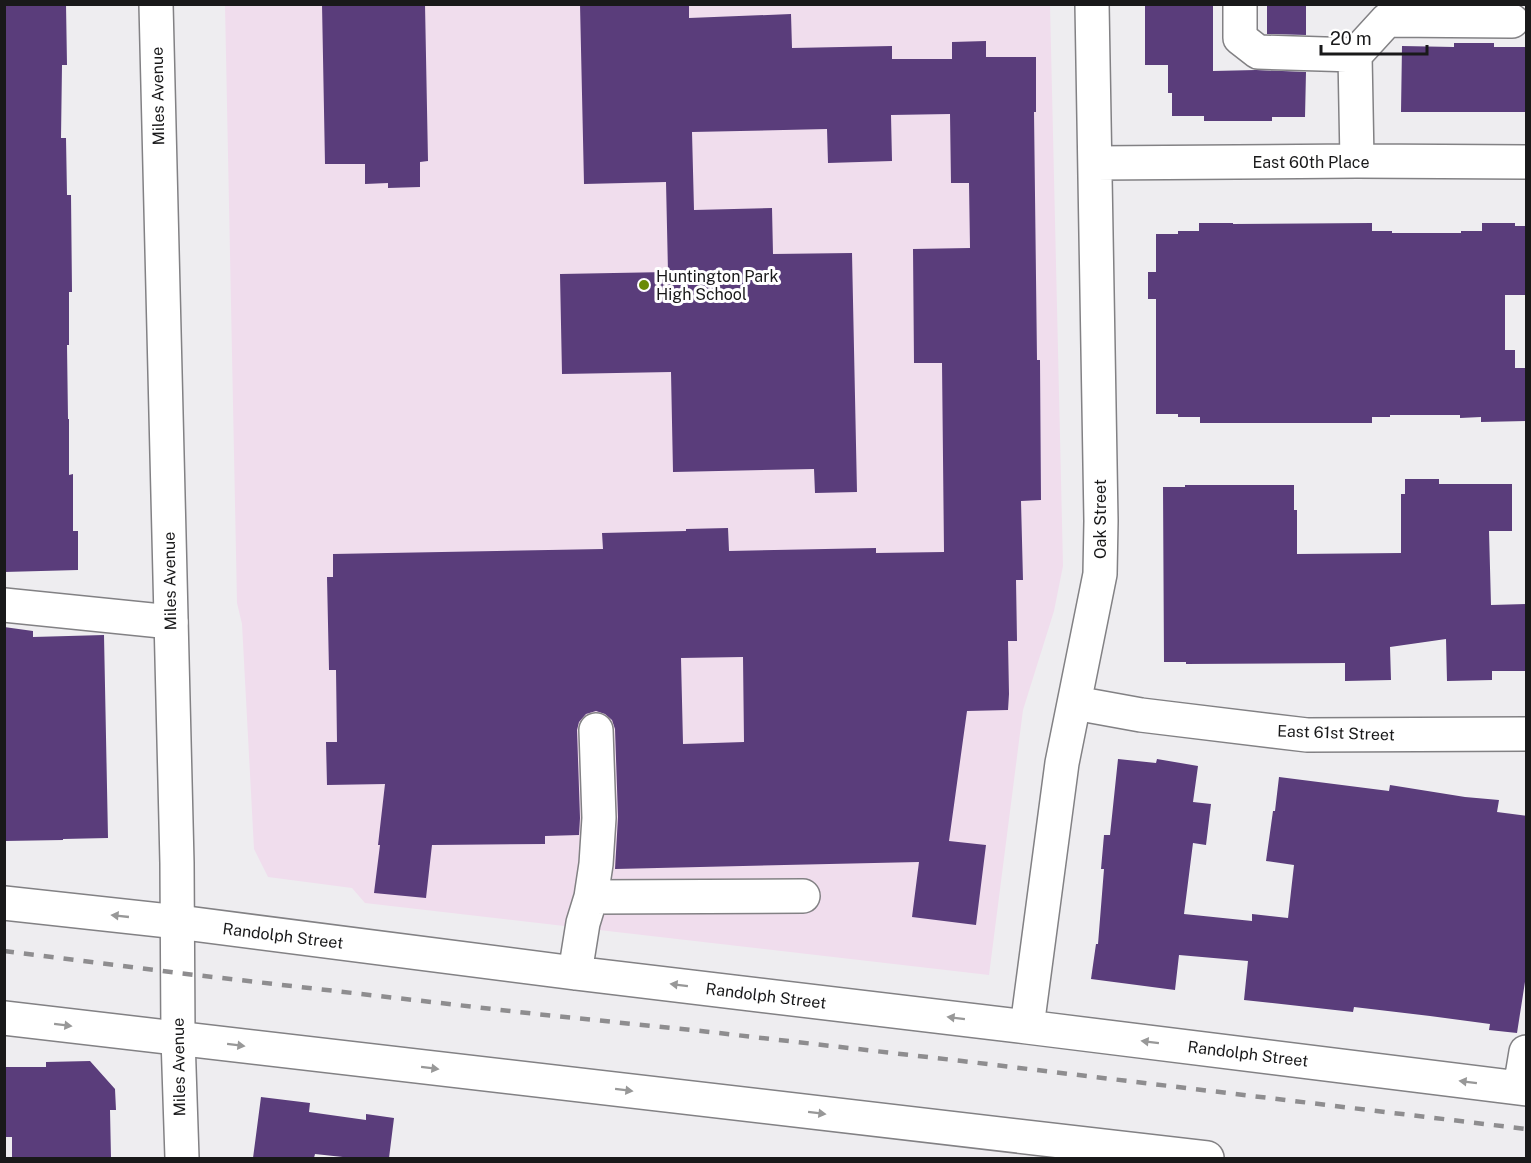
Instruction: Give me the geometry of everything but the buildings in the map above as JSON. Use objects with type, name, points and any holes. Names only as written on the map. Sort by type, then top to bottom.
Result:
[{"type":"street","name":"Miles Avenue","points":[[156,4],[182,1158]]},
{"type":"street","name":"Oak Street","points":[[1027,1027],[1062,763],[1100,574],[1092,4]]},
{"type":"street","points":[[1240,4],[1240,38],[1258,52],[1355,55]]},
{"type":"street","points":[[1357,161],[1355,55],[1387,20],[1512,21]]},
{"type":"street","name":"East 60th Place","points":[[1096,163],[1527,162]]},
{"type":"street","points":[[4,605],[171,622]]},
{"type":"street","name":"East 61st Street","points":[[1075,703],[1142,715],[1306,735],[1527,735]]},
{"type":"street","points":[[575,973],[596,864],[599,818],[597,730]]},
{"type":"street","points":[[591,897],[803,896]]},
{"type":"street","name":"Randolph Street","points":[[4,903],[178,922],[1523,1089]]},
{"type":"street","points":[[4,1018],[1207,1158]]},
{"type":"street","points":[[1523,1089],[1527,1052]]},
{"type":"shaded area","name":"Huntington Park High School","points":[[225,5],[1050,5],[1063,566],[1054,611],[1023,710],[989,975],[365,903],[352,888],[268,877],[254,849],[242,624],[237,603]]},
{"type":"railway","points":[[4,951],[178,973],[962,1061],[1526,1129]]},
{"type":"place","name":"Huntington Park High School","points":[[644,285]]}]
